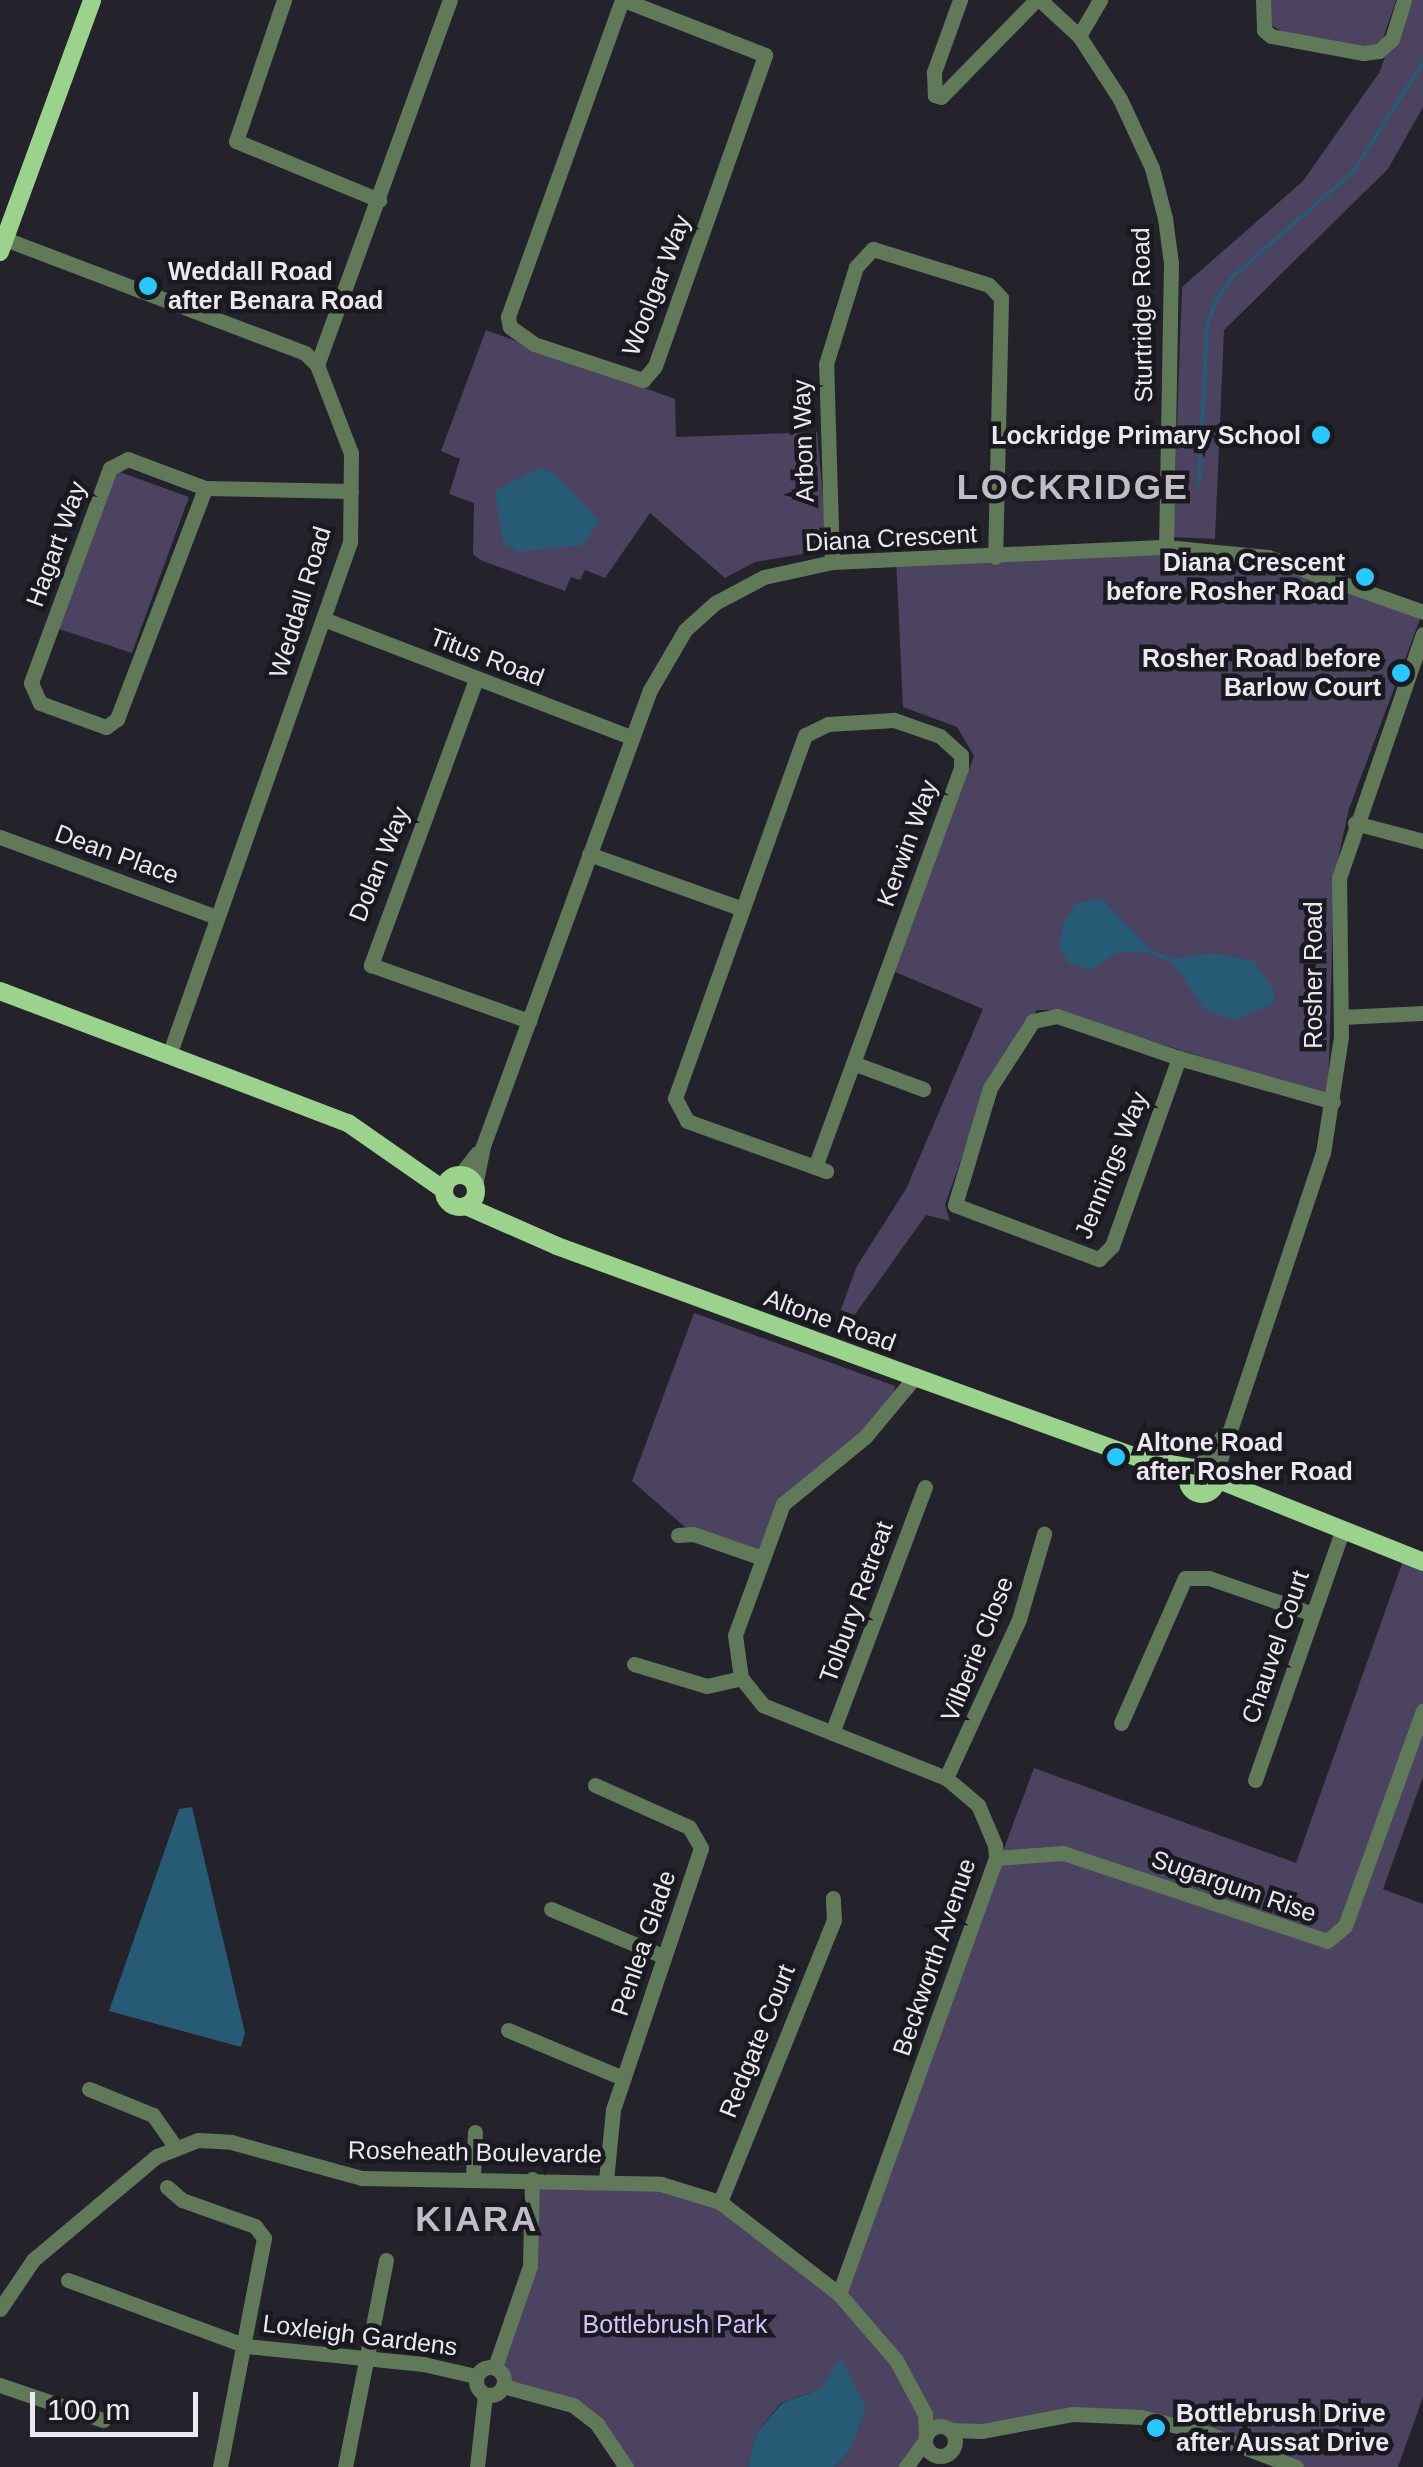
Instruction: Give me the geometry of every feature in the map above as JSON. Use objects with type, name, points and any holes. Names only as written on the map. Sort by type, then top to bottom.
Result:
[{"type":"main road","points":[[2,246],[92,0]]},
{"type":"main road","name":"Altone Road","points":[[0,991],[348,1124],[406,1162],[461,1184],[505,1219]]},
{"type":"main road","points":[[461,1184],[466,1206]]},
{"type":"main road","name":"Altone Road","points":[[461,1184],[450,1204],[505,1219],[557,1246],[1142,1459],[1204,1478],[1423,1562]]},
{"type":"street","points":[[284,0],[236,141],[379,200]]},
{"type":"street","points":[[2,246],[304,353],[317,365],[450,0]]},
{"type":"street","name":"Woolgar Way","points":[[623,0],[765,54],[655,366],[644,380],[534,344],[508,317],[623,0]]},
{"type":"street","points":[[960,0],[934,72],[935,95],[941,97],[1038,0]]},
{"type":"street","name":"Sturtridge Road","points":[[1038,0],[1079,36],[1138,131],[1165,218],[1171,264],[1166,548]]},
{"type":"street","points":[[1079,36],[1100,0]]},
{"type":"street","points":[[1263,0],[1264,30],[1272,36],[1363,53],[1380,51],[1392,39],[1404,0]]},
{"type":"street","name":"Arbon Way","points":[[832,562],[826,364],[856,267],[873,249],[989,285],[1001,298],[995,558]]},
{"type":"street","name":"Weddall Road","points":[[168,1054],[326,620],[350,542],[351,453],[317,365]]},
{"type":"street","name":"Hagart Way","points":[[205,488],[117,719],[106,727],[40,703],[32,683],[110,468],[128,459],[205,488],[351,492]]},
{"type":"street","name":"Diana Crescent","points":[[461,1184],[483,1146],[631,737],[664,660],[715,603],[764,577],[832,562],[1166,548],[1268,557],[1423,612]]},
{"type":"street","name":"Titus Road","points":[[326,620],[475,682],[631,737]]},
{"type":"street","name":"Rosher Road","points":[[1204,1478],[1226,1432],[1324,1153],[1342,1017],[1338,878],[1419,655],[1423,634]]},
{"type":"street","name":"Dolan Way","points":[[475,682],[371,965],[528,1021]]},
{"type":"street","name":"Kerwin Way","points":[[894,720],[940,736],[961,755],[853,1062],[821,1169],[687,1121],[678,1111],[679,1078],[740,908],[811,730],[894,720]]},
{"type":"street","points":[[1355,823],[1423,841]]},
{"type":"street","name":"Dean Place","points":[[0,837],[216,918]]},
{"type":"street","points":[[589,854],[740,908]]},
{"type":"street","points":[[1342,1017],[1423,1013]]},
{"type":"street","name":"Jennings Way","points":[[1180,1058],[1106,1255],[1090,1260],[954,1205],[990,1088],[1033,1021],[1057,1016],[1180,1058],[1332,1102]]},
{"type":"street","points":[[853,1062],[924,1089]]},
{"type":"street","points":[[634,1664],[707,1686],[741,1678],[735,1635],[762,1558],[792,1492],[866,1437],[907,1374]]},
{"type":"street","name":"Tolbury Retreat","points":[[832,1733],[925,1487]]},
{"type":"street","name":"Chauvel Court","points":[[1255,1780],[1342,1531]]},
{"type":"street","name":"Vilberie Close","points":[[946,1778],[1019,1618],[1044,1534]]},
{"type":"street","points":[[678,1535],[762,1558]]},
{"type":"street","points":[[1121,1723],[1185,1578],[1209,1578],[1313,1614]]},
{"type":"street","name":"Beckworth Avenue","points":[[741,1678],[763,1704],[946,1778],[978,1805],[996,1858],[859,2248],[833,2290]]},
{"type":"street","name":"Sugargum Rise","points":[[996,1858],[1064,1853],[1327,1942],[1345,1926],[1423,1711]]},
{"type":"street","name":"Penlea Glade","points":[[595,1785],[689,1826],[700,1842],[623,2078],[606,2180]]},
{"type":"street","name":"Redgate Court","points":[[720,2202],[834,1920],[833,1898]]},
{"type":"street","points":[[551,1909],[663,1956]]},
{"type":"street","points":[[508,2030],[623,2078]]},
{"type":"street","points":[[0,2309],[34,2260],[174,2145],[152,2115],[89,2089]]},
{"type":"street","points":[[473,2177],[474,2132]]},
{"type":"street","name":"Roseheath Boulevarde","points":[[174,2145],[232,2142],[362,2178],[606,2180],[661,2184],[720,2202],[833,2290],[879,2334],[936,2433],[953,2450]]},
{"type":"street","points":[[504,2386],[495,2367],[530,2266],[532,2178]]},
{"type":"street","points":[[167,2188],[182,2200],[255,2226],[264,2238],[220,2467]]},
{"type":"street","points":[[345,2467],[363,2357],[386,2260]]},
{"type":"street","name":"Loxleigh Gardens","points":[[68,2280],[246,2346],[363,2357],[476,2376]]},
{"type":"street","points":[[477,2467],[485,2395],[476,2376],[495,2367]]},
{"type":"street","points":[[0,2385],[103,2420]]},
{"type":"street","points":[[485,2395],[504,2386],[574,2405],[597,2424],[626,2467]]},
{"type":"street","points":[[908,2467],[936,2433],[982,2432],[1073,2414],[1141,2417],[1210,2434],[1296,2467]]},
{"type":"street","points":[[908,2467],[953,2450],[982,2432]]},
{"type":"street","points":[[936,2433],[936,2456]]},
{"type":"green space","points":[[1265,0],[1396,0],[1383,39],[1369,50],[1295,38],[1266,23]]},
{"type":"green space","points":[[1407,0],[1423,0],[1423,107],[1388,169],[1224,330],[1215,539],[1173,537],[1182,287],[1303,181],[1379,73]]},
{"type":"green space","points":[[486,330],[675,399],[676,437],[817,432],[828,550],[755,562],[725,578],[650,513],[605,578],[585,570],[580,580],[571,577],[565,591],[480,560],[473,554],[474,503],[449,494],[460,459],[441,451]]},
{"type":"green space","points":[[114,470],[189,497],[132,653],[56,628]]},
{"type":"green space","points":[[1216,549],[1423,611],[1349,809],[1334,877],[1328,1097],[1054,1010],[1037,1010],[991,1074],[945,1205],[950,1221],[926,1215],[841,1334],[833,1331],[857,1266],[906,1189],[983,1009],[895,972],[974,756],[957,727],[903,707],[896,558]]},
{"type":"green space","points":[[694,1313],[895,1386],[892,1402],[865,1437],[792,1492],[762,1558],[693,1534],[632,1481]]},
{"type":"green space","name":"Bottlebrush Park","points":[[1405,1555],[1423,1561],[1423,1777],[1383,1889],[1423,1904],[1423,2397],[1398,2467],[1296,2467],[1141,2417],[947,2427],[925,2415],[926,2441],[906,2467],[835,2467],[849,2452],[830,2377],[820,2389],[781,2403],[756,2434],[748,2467],[626,2467],[597,2424],[504,2381],[500,2370],[526,2280],[532,2179],[638,2181],[720,2202],[838,2293],[1034,1768],[1296,1863]]},
{"type":"water","points":[[540,467],[555,474],[599,521],[583,545],[518,552],[503,542],[495,490]]},
{"type":"water","points":[[1101,898],[1150,949],[1174,959],[1213,953],[1254,961],[1274,990],[1273,1004],[1233,1020],[1205,1010],[1174,964],[1143,951],[1118,953],[1090,970],[1068,962],[1059,944],[1064,922],[1075,904]]},
{"type":"water","points":[[192,1807],[245,2033],[241,2047],[109,2011],[179,1809]]},
{"type":"water","points":[[841,2358],[866,2409],[849,2452],[835,2467],[748,2467],[756,2434],[782,2403],[820,2389]]},
{"type":"waterway","points":[[1199,485],[1207,326],[1215,303],[1231,278],[1352,173],[1423,63]]},
{"type":"place","name":"Weddall Road after Benara Road","points":[[148,286]]},
{"type":"place","name":"Lockridge Primary School","points":[[1321,435]]},
{"type":"place","name":"Diana Crescent before Rosher Road","points":[[1365,577]]},
{"type":"place","name":"Rosher Road before Barlow Court","points":[[1401,673]]},
{"type":"place","name":"Altone Road after Rosher Road","points":[[1116,1457]]},
{"type":"place","name":"Bottlebrush Drive after Aussat Drive","points":[[1156,2428]]},
{"type":"district","name":"LOCKRIDGE","points":[[1073,487]]},
{"type":"district","name":"KIARA","points":[[477,2219]]}]
